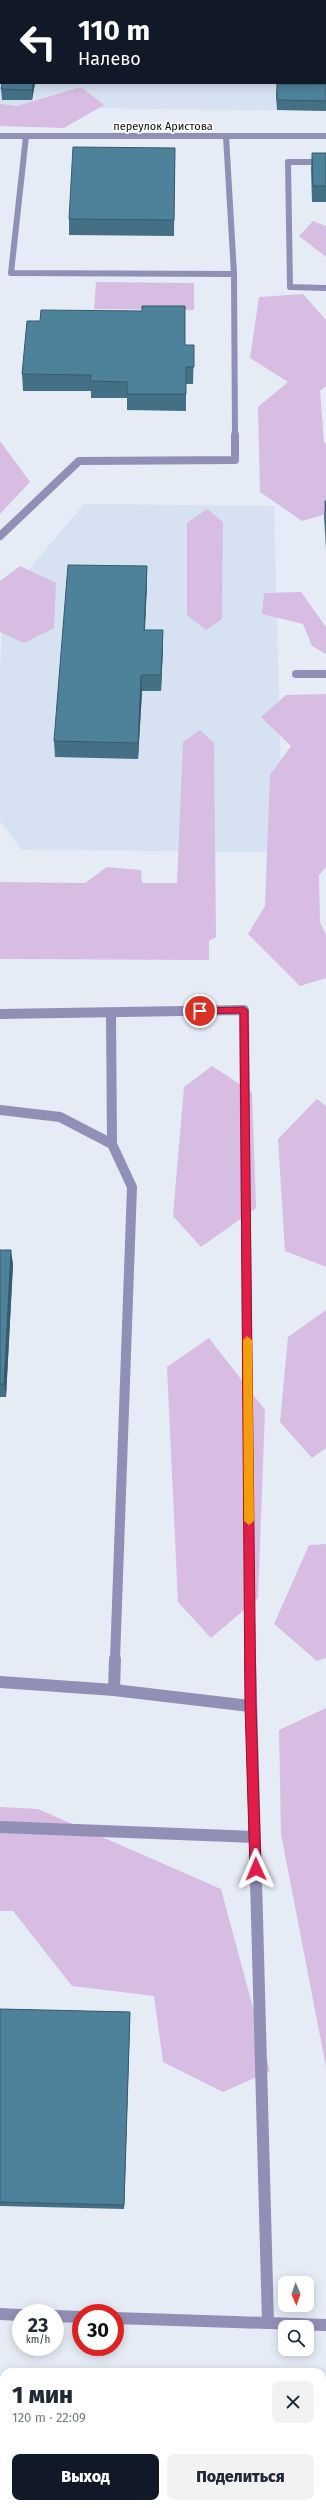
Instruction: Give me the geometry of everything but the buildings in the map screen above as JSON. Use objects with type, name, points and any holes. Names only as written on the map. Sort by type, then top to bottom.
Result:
[{"type":"street","name":"переулок Аристова","points":[[0,136],[326,136]]},
{"type":"street","points":[[26,136],[11,273],[234,274]]},
{"type":"street","points":[[0,536],[79,461],[235,460],[234,274],[226,136]]},
{"type":"street","points":[[326,162],[288,162],[290,287],[326,288]]},
{"type":"street","points":[[296,674],[326,674]]},
{"type":"street","points":[[0,1014],[244,1010],[250,1706],[268,2323]]},
{"type":"street","points":[[111,1012],[112,1144],[132,1187],[114,1690]]},
{"type":"street","points":[[0,1110],[60,1117],[112,1144]]},
{"type":"street","points":[[0,1682],[114,1690],[250,1706]]},
{"type":"street","points":[[0,1827],[255,1837]]},
{"type":"street","points":[[0,2314],[12,2315]]},
{"type":"street","points":[[124,2318],[326,2325]]},
{"type":"shaded area","points":[[0,84],[326,84],[326,111],[0,107]]},
{"type":"shaded area","points":[[81,87],[104,105],[64,128],[0,126],[0,104],[17,106]]},
{"type":"shaded area","points":[[313,221],[326,226],[326,257],[299,236]]},
{"type":"shaded area","points":[[96,282],[194,283],[194,310],[94,309]]},
{"type":"shaded area","points":[[303,294],[326,320],[326,386],[320,391],[324,443],[326,443],[326,514],[302,521],[260,492],[258,407],[288,382],[250,358],[259,297]]},
{"type":"shaded area","points":[[0,441],[30,482],[0,514]]},
{"type":"shaded area","points":[[84,504],[274,506],[283,852],[22,850],[0,821],[0,667],[4,599]]},
{"type":"shaded area","points":[[207,509],[223,522],[222,619],[206,630],[187,615],[187,523]]},
{"type":"shaded area","points":[[20,566],[56,583],[54,628],[24,643],[0,632],[0,581]]},
{"type":"shaded area","points":[[301,592],[326,627],[326,654],[312,646],[303,624],[262,614],[264,593]]},
{"type":"shaded area","points":[[326,694],[326,867],[319,875],[320,922],[326,935],[326,978],[300,986],[248,934],[265,906],[270,775],[291,746],[261,717],[286,695]]},
{"type":"shaded area","points":[[200,730],[214,743],[216,937],[209,941],[209,960],[0,959],[0,882],[85,883],[107,867],[141,870],[142,883],[177,883],[183,742]]},
{"type":"shaded area","points":[[212,1066],[252,1092],[256,1208],[201,1247],[173,1216],[184,1087]]},
{"type":"shaded area","points":[[317,1099],[326,1106],[326,1267],[285,1251],[278,1139]]},
{"type":"shaded area","points":[[326,1310],[326,1448],[312,1458],[280,1422],[288,1337]]},
{"type":"shaded area","points":[[209,1338],[265,1410],[258,1598],[211,1638],[178,1602],[167,1367]]},
{"type":"shaded area","points":[[326,1544],[326,1658],[317,1661],[274,1624],[309,1545]]},
{"type":"shaded area","points":[[326,1708],[326,2067],[281,1834],[279,1730]]},
{"type":"shaded area","points":[[0,1807],[38,1809],[221,1889],[270,2071],[223,2092],[163,2062],[154,1996],[72,1986],[13,1911],[0,1911]]},
{"type":"slow traffic","points":[[247,1340],[249,1521]]},
{"type":"route","points":[[200,1011],[244,1010],[250,1706],[256,1869]]}]
